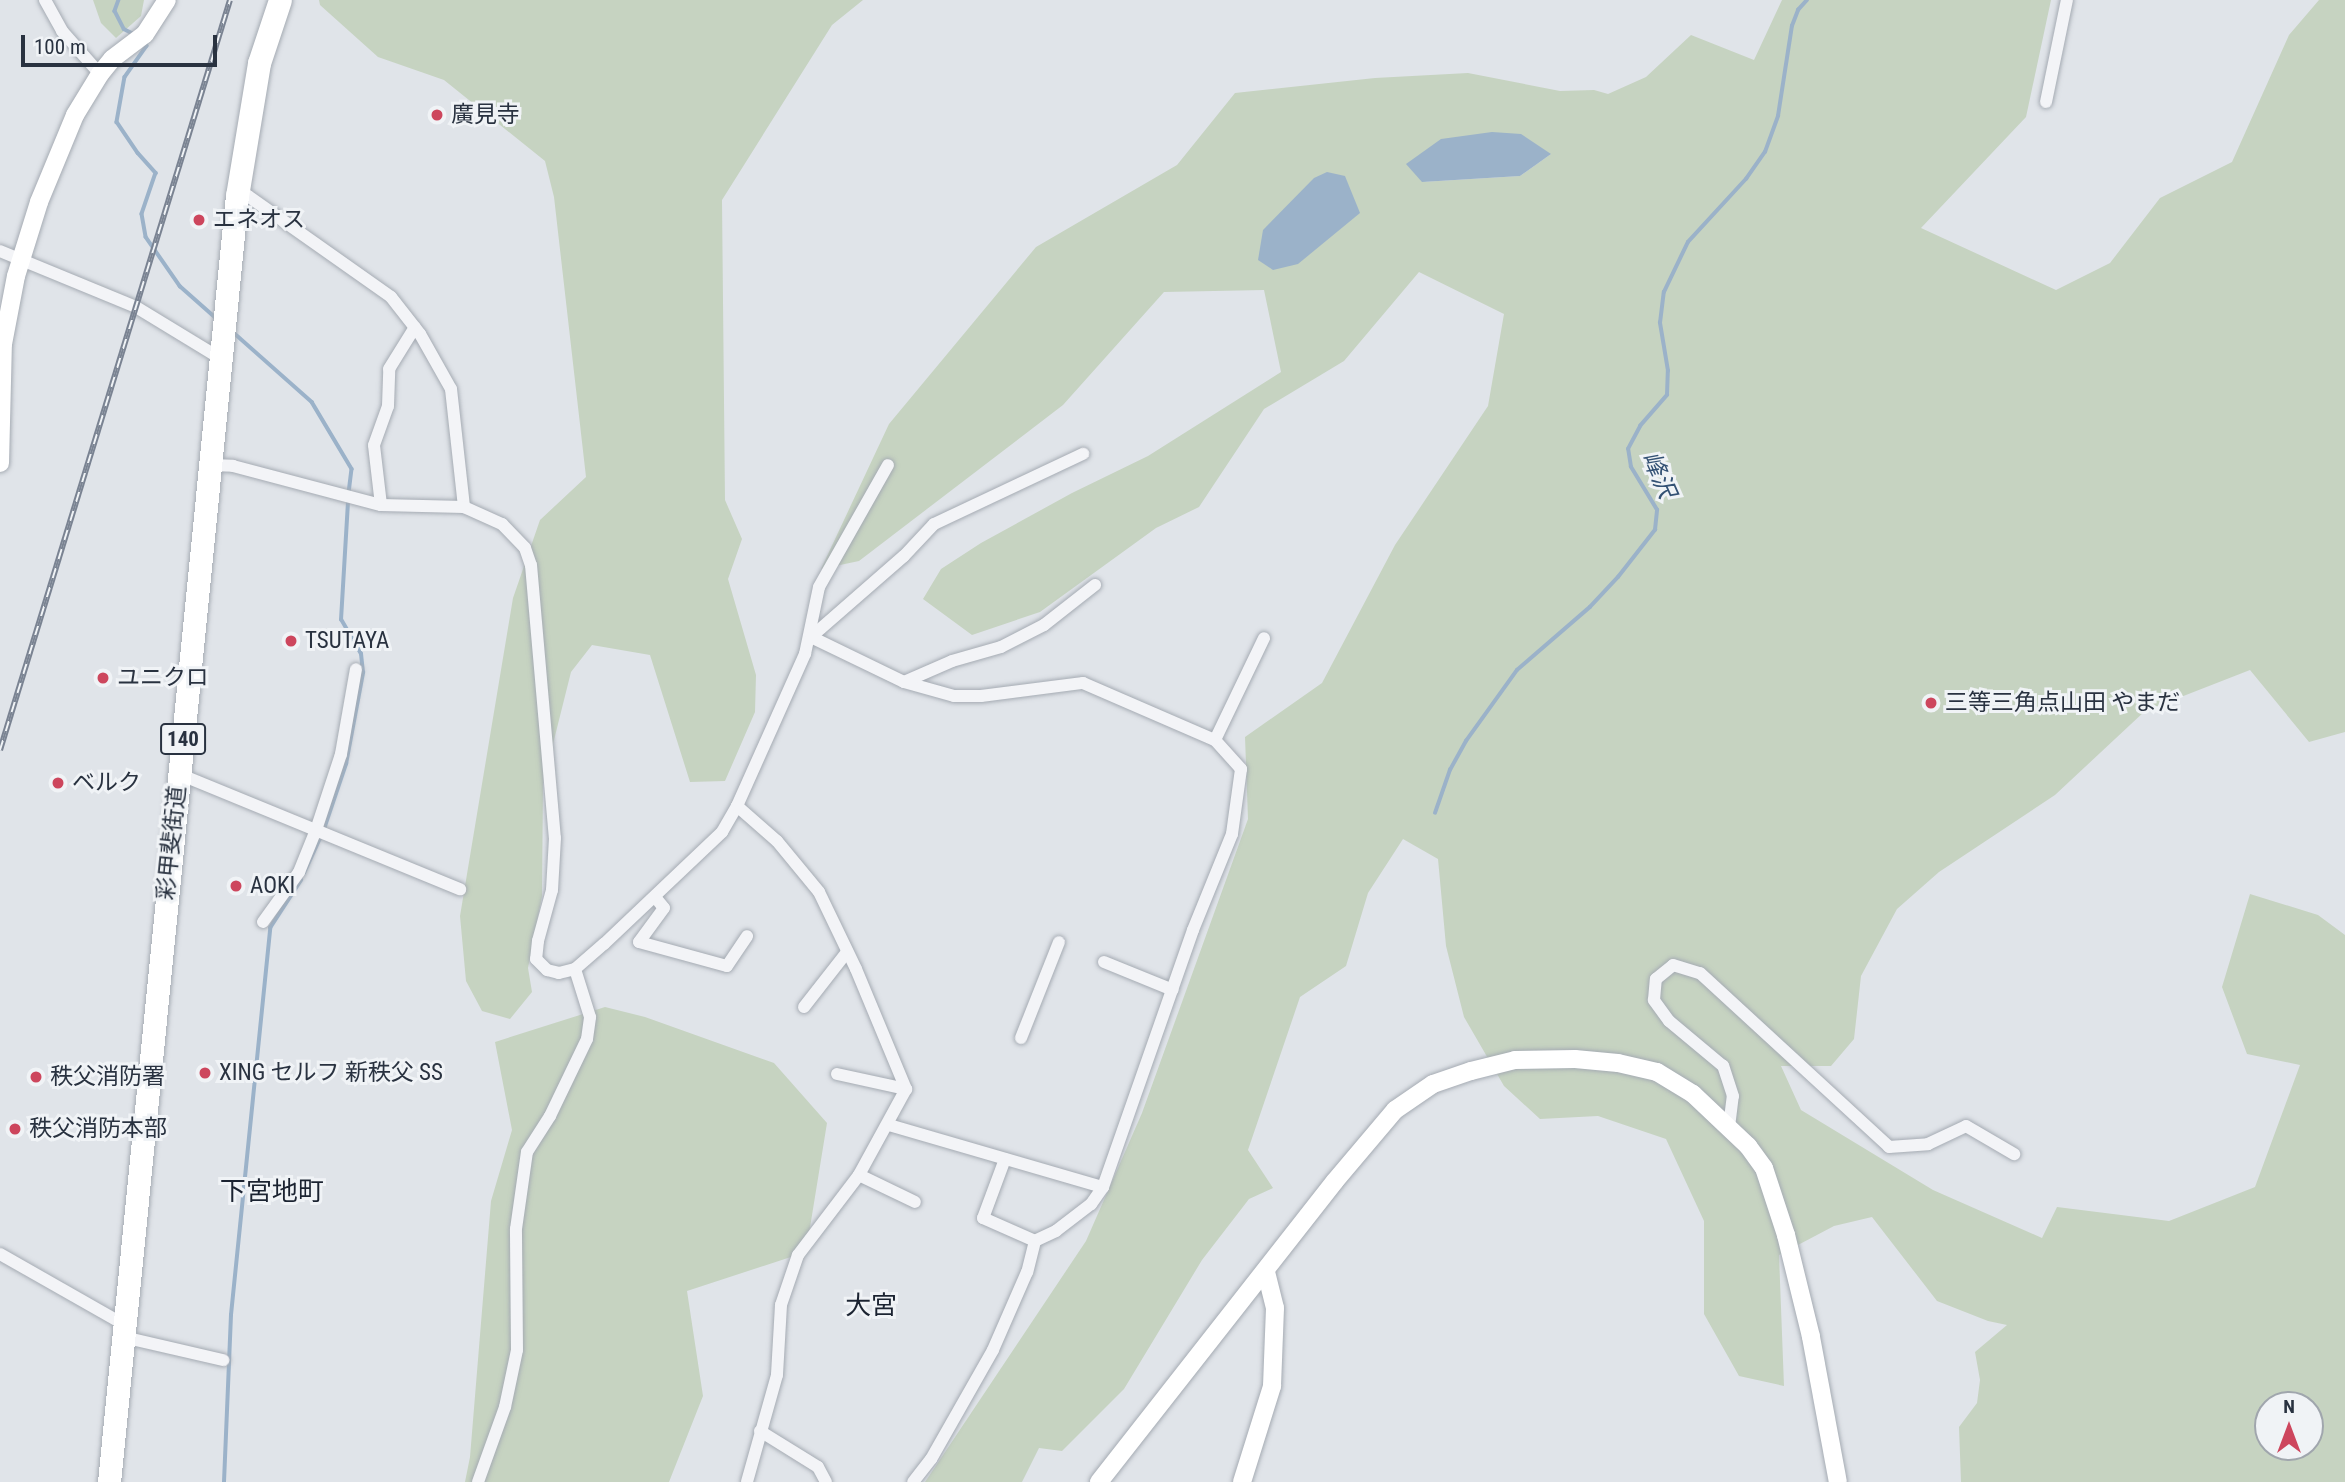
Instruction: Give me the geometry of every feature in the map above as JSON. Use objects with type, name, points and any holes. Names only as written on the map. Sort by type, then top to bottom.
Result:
[{"type":"highway","name":"彩甲斐街道","points":[[109,1482],[237,196],[259,63],[277,1]]},
{"type":"street","points":[[45,0],[62,32],[100,74]]},
{"type":"street","points":[[0,463],[0,369],[9,304],[21,258],[56,159],[75,115],[100,74],[122,50],[145,34],[167,0]]},
{"type":"street","points":[[2046,102],[2067,0]]},
{"type":"street","points":[[237,196],[248,196],[391,297],[415,327],[451,389],[464,507]]},
{"type":"street","points":[[0,251],[136,307],[220,358]]},
{"type":"street","points":[[381,505],[374,445],[388,406],[389,369],[415,327]]},
{"type":"street","points":[[811,638],[904,556],[934,524],[1083,454]]},
{"type":"street","points":[[210,465],[233,466],[381,505],[464,507],[502,524],[524,548],[531,565],[555,847],[552,890],[538,941],[536,960],[547,970],[559,973],[575,969],[722,832],[737,806],[811,638],[813,605],[819,587],[888,465]]},
{"type":"street","points":[[904,682],[952,661],[1001,647],[1044,625],[1095,585]]},
{"type":"street","points":[[811,638],[904,682],[954,696],[981,696],[1083,684],[1215,740],[1241,769],[1232,834],[1103,1187],[1091,1204],[1065,1225],[1035,1241],[1027,1272],[993,1350],[930,1459],[913,1482]]},
{"type":"street","points":[[1215,740],[1264,638]]},
{"type":"street","points":[[263,922],[299,872],[316,830],[341,754],[356,669]]},
{"type":"street","points":[[179,774],[460,889]]},
{"type":"street","points":[[737,806],[777,841],[819,892],[906,1089],[859,1175],[798,1255],[781,1305],[777,1375],[747,1482]]},
{"type":"street","points":[[655,897],[664,908],[639,942],[727,965],[747,936]]},
{"type":"street","points":[[1021,1038],[1059,942]]},
{"type":"street","points":[[804,1007],[847,952]]},
{"type":"street","points":[[1104,962],[1173,990]]},
{"type":"street","points":[[1729,1126],[1732,1096],[1723,1066],[1669,1021],[1654,1000],[1656,979],[1673,965],[1700,972],[1889,1147],[1928,1144],[1966,1126],[2014,1154]]},
{"type":"street","points":[[478,1482],[505,1407],[517,1350],[516,1229],[527,1152],[550,1116],[587,1039],[590,1017],[575,969]]},
{"type":"street","points":[[1099,1482],[1335,1181],[1395,1110],[1433,1084],[1471,1071],[1515,1060],[1575,1059],[1618,1063],[1657,1072],[1693,1094],[1729,1126],[1764,1168],[1786,1235],[1811,1337],[1838,1482]]},
{"type":"street","points":[[837,1074],[906,1089]]},
{"type":"street","points":[[888,1125],[1103,1187]]},
{"type":"street","points":[[1005,1159],[983,1217],[1035,1241]]},
{"type":"street","points":[[859,1175],[915,1202]]},
{"type":"street","points":[[0,1254],[123,1330],[223,1360]]},
{"type":"street","points":[[1242,1482],[1272,1386],[1275,1308],[1266,1272]]},
{"type":"street","points":[[760,1431],[818,1468],[826,1482]]},
{"type":"green space","points":[[93,0],[144,0],[141,16],[116,38],[101,23]]},
{"type":"green space","points":[[319,0],[863,0],[832,25],[722,200],[725,500],[742,539],[728,579],[756,675],[755,712],[725,781],[690,782],[650,655],[592,645],[571,672],[543,784],[542,896],[528,968],[532,992],[510,1019],[482,1011],[466,981],[460,916],[513,598],[540,520],[586,477],[554,197],[545,161],[444,80],[378,57],[320,5]]},
{"type":"green space","points":[[1782,0],[2051,0],[2026,117],[1921,228],[2056,290],[2110,263],[2160,198],[2232,162],[2289,35],[2319,0],[2345,0],[2345,732],[2309,742],[2250,670],[2145,711],[2055,795],[1939,872],[1897,909],[1861,976],[1854,1039],[1831,1066],[1781,1066],[1801,1110],[1933,1190],[2042,1238],[2057,1207],[2169,1221],[2255,1187],[2300,1065],[2247,1054],[2222,987],[2250,894],[2318,915],[2345,935],[2345,1482],[1961,1482],[1959,1427],[1977,1403],[1980,1380],[1975,1352],[2007,1325],[1988,1321],[1937,1301],[1872,1217],[1834,1226],[1779,1255],[1784,1386],[1739,1376],[1704,1314],[1704,1221],[1666,1139],[1598,1116],[1540,1119],[1504,1086],[1464,1017],[1446,946],[1438,859],[1403,839],[1368,893],[1346,966],[1300,997],[1248,1150],[1273,1188],[1249,1199],[1202,1260],[1124,1389],[1062,1451],[1039,1448],[1022,1482],[925,1482],[1086,1241],[1142,1113],[1248,819],[1245,737],[1322,683],[1395,545],[1488,406],[1504,314],[1419,272],[1344,361],[1264,409],[1199,507],[1156,528],[1040,612],[972,635],[923,599],[941,569],[981,543],[1072,493],[1148,456],[1281,372],[1264,290],[1164,292],[1063,405],[859,561],[821,569],[889,424],[1036,247],[1177,165],[1235,93],[1375,78],[1468,73],[1560,91],[1594,90],[1608,94],[1646,77],[1691,35],[1754,60]],"holes":[[[1551,154],[1520,176],[1422,182]]]},
{"type":"green space","points":[[605,1007],[645,1017],[774,1063],[827,1123],[806,1252],[687,1291],[703,1396],[669,1482],[465,1482],[470,1457],[491,1201],[512,1130],[495,1042]]},
{"type":"water","points":[[1492,132],[1521,134],[1551,154],[1520,176],[1422,182],[1406,164],[1441,139]]},
{"type":"water","points":[[1327,172],[1345,176],[1360,213],[1298,264],[1273,270],[1258,260],[1263,230],[1314,178]]},
{"type":"waterway","points":[[119,0],[115,11],[124,29],[134,34]]},
{"type":"waterway","name":"峰沢","points":[[1435,813],[1450,770],[1466,741],[1517,670],[1590,607],[1655,530],[1657,510],[1631,467],[1628,449],[1640,426],[1667,395],[1668,371],[1660,323],[1664,292],[1688,242],[1746,179],[1765,152],[1778,116],[1792,26],[1798,10],[1807,0]]},
{"type":"waterway","points":[[142,42],[147,46],[125,77],[117,122],[138,153],[156,173],[142,214],[146,237],[180,286],[215,317]]},
{"type":"waterway","points":[[232,331],[312,402],[352,469],[349,493]]},
{"type":"waterway","points":[[324,829],[346,764],[363,673],[361,654],[341,620],[348,501]]},
{"type":"waterway","points":[[304,873],[321,836]]},
{"type":"waterway","points":[[224,1482],[231,1315],[270,928],[301,880]]},
{"type":"railway","points":[[0,750],[230,0]]},
{"type":"place","name":"廣見寺","points":[[437,115]]},
{"type":"place","name":"エネオス","points":[[199,220]]},
{"type":"place","name":"TSUTAYA","points":[[291,641]]},
{"type":"place","name":"ユニクロ","points":[[103,678]]},
{"type":"place","name":"三等三角点山田 やまだ","points":[[1931,703]]},
{"type":"place","name":"ベルク","points":[[58,783]]},
{"type":"place","name":"AOKI","points":[[236,886]]},
{"type":"place","name":"XING セルフ 新秩父 SS","points":[[205,1073]]},
{"type":"place","name":"秩父消防署","points":[[36,1077]]},
{"type":"place","name":"秩父消防本部","points":[[15,1129]]},
{"type":"district","name":"下宮地町","points":[[272,1192]]},
{"type":"district","name":"大宮","points":[[871,1306]]}]
